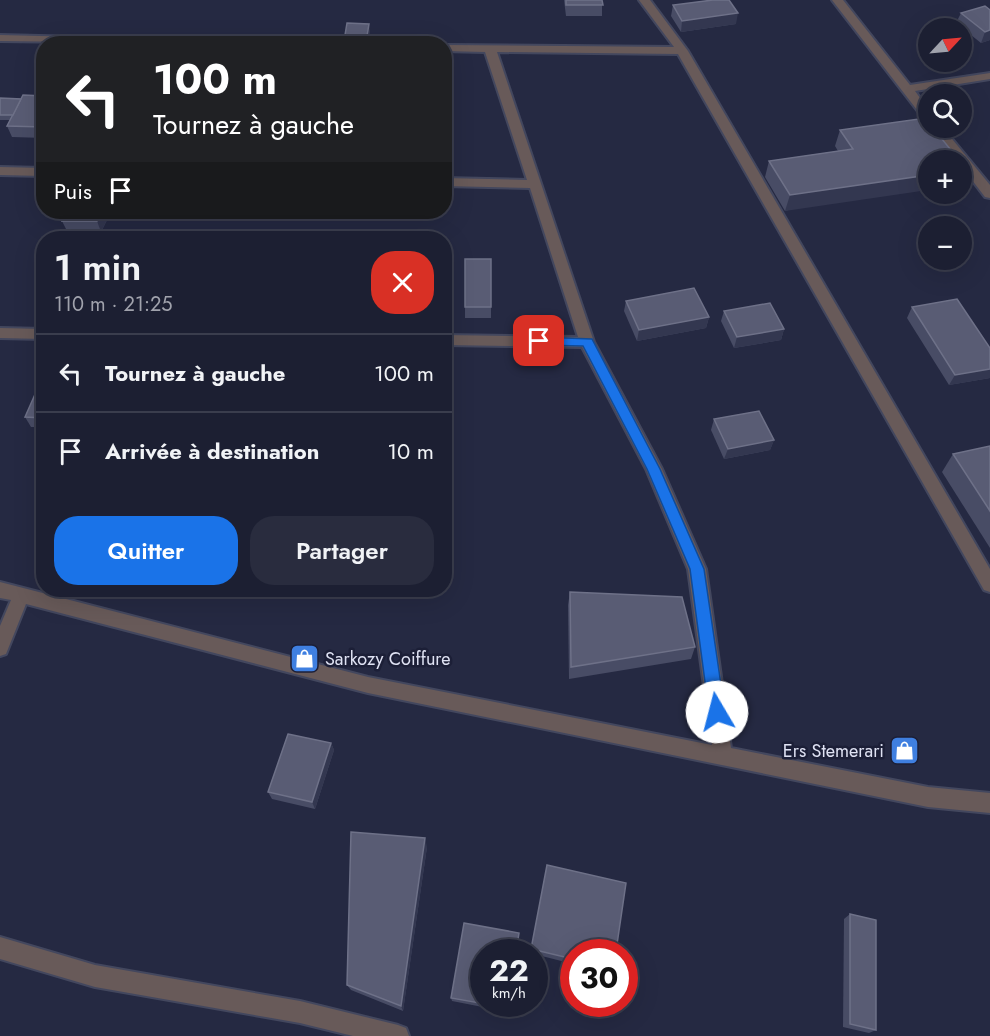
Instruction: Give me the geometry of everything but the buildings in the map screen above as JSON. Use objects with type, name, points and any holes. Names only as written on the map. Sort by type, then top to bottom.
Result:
[{"type":"street","points":[[644,0],[682,51],[990,585]]},
{"type":"street","points":[[837,0],[918,102]]},
{"type":"street","points":[[0,38],[36,39]]},
{"type":"street","points":[[452,48],[682,51]]},
{"type":"street","points":[[490,49],[587,342],[654,469],[697,569],[723,756]]},
{"type":"street","points":[[908,89],[990,76]]},
{"type":"street","points":[[945,138],[990,194]]},
{"type":"street","points":[[0,171],[36,172]]},
{"type":"street","points":[[452,182],[535,184]]},
{"type":"street","points":[[0,333],[36,334]]},
{"type":"street","points":[[452,340],[587,342]]},
{"type":"street","points":[[0,590],[368,685],[928,797],[990,803]]},
{"type":"street","points":[[0,648],[21,596]]},
{"type":"street","points":[[0,948],[95,976],[300,1012],[398,1036]]},
{"type":"place","name":"Sarkozy Coiffure","points":[[304,659]]},
{"type":"place","name":"Ers Stemerari","points":[[905,751]]},
{"type":"route","points":[[539,341],[587,342],[654,469],[697,569],[717,712]]}]
